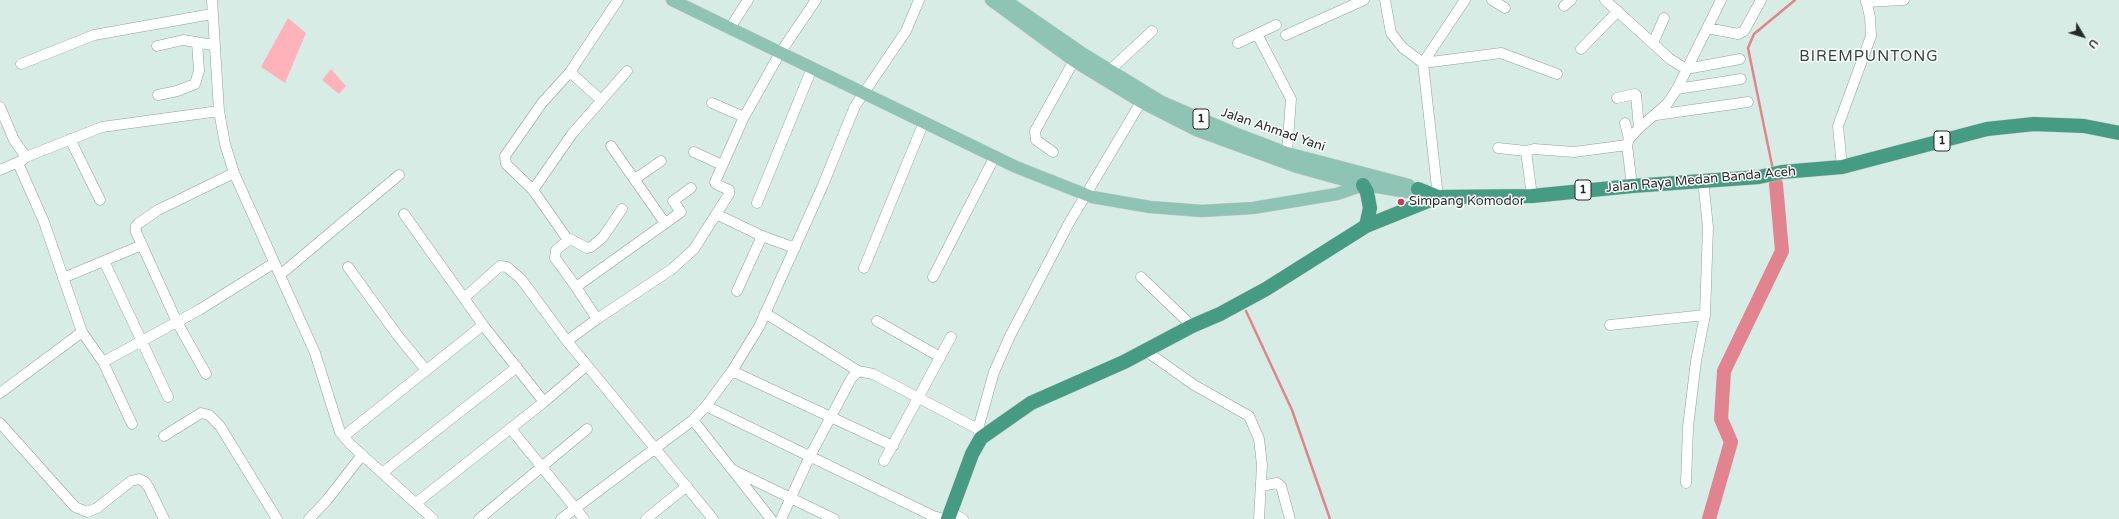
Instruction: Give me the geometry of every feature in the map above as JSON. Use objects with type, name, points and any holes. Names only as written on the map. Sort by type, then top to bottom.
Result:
[{"type":"highway","name":"Jalan Raya Medan Banda Aceh","points":[[1418,189],[1438,197],[1532,196],[1632,186],[1750,177],[1782,172],[1842,167],[1987,130],[2034,124],[2084,126],[2119,133]]},
{"type":"highway","points":[[1363,185],[1367,192],[1370,208],[1366,226]]},
{"type":"highway","points":[[947,517],[979,434],[1031,403],[1146,351],[1192,326],[1220,314],[1266,289],[1366,226],[1438,197]]},
{"type":"main road","points":[[672,0],[995,156],[1086,195],[1150,207],[1202,211],[1260,207],[1337,194],[1363,185]]},
{"type":"main road","name":"Jalan Raya Medan Banda Aceh","points":[[991,0],[1077,56],[1141,102],[1165,115],[1226,142],[1297,167],[1363,185],[1406,192],[1418,189]]},
{"type":"main road","name":"Jalan Ahmad Yani","points":[[1005,0],[1077,56],[1110,71],[1162,102],[1232,132],[1287,153],[1409,185],[1418,189]]},
{"type":"street","points":[[212,0],[213,45],[219,111],[225,144],[234,173],[315,353],[340,432],[362,455],[433,519]]},
{"type":"street","points":[[568,240],[533,190],[506,164],[505,156],[542,103],[570,72],[618,0]]},
{"type":"street","points":[[730,28],[748,0]]},
{"type":"street","points":[[567,341],[685,259],[694,249],[729,192],[715,183],[744,117],[780,53],[816,0]]},
{"type":"street","points":[[561,519],[693,420],[706,406],[732,371],[753,339],[795,248],[853,111],[864,92],[906,31],[919,0]]},
{"type":"street","points":[[1286,35],[1364,0]]},
{"type":"street","points":[[1385,0],[1391,34],[1403,48],[1423,62],[1500,52],[1557,74]]},
{"type":"street","points":[[1438,197],[1423,62],[1465,0]]},
{"type":"street","points":[[1492,0],[1504,8]]},
{"type":"street","points":[[1605,0],[1670,59],[1686,69],[1740,59]]},
{"type":"street","points":[[1498,148],[1526,151],[1534,149],[1574,152],[1628,142],[1639,128],[1656,115],[1677,89],[1721,0]]},
{"type":"street","points":[[1707,28],[1738,34],[1744,31],[1761,0]]},
{"type":"street","points":[[1842,167],[1838,126],[1871,36],[1870,17],[1866,1],[1904,0]]},
{"type":"street","points":[[1581,49],[1618,12]]},
{"type":"street","points":[[20,64],[94,35],[212,14]]},
{"type":"street","points":[[1653,43],[1664,18]]},
{"type":"street","points":[[1238,43],[1276,24]]},
{"type":"street","points":[[1110,71],[1152,31]]},
{"type":"street","points":[[1257,34],[1291,98],[1287,153]]},
{"type":"street","points":[[156,46],[183,40],[213,45]]},
{"type":"street","points":[[158,95],[178,91],[195,84],[199,71],[197,42]]},
{"type":"street","points":[[1053,152],[1036,140],[1035,131],[1077,56]]},
{"type":"street","points":[[757,203],[812,68]]},
{"type":"street","points":[[533,190],[572,134],[627,71]]},
{"type":"street","points":[[570,72],[601,100]]},
{"type":"street","points":[[1677,89],[1741,79]]},
{"type":"street","points":[[1617,98],[1636,95],[1639,128]]},
{"type":"street","points":[[765,313],[858,371],[874,374],[979,434],[994,372],[1010,336],[1069,223],[1141,102]]},
{"type":"street","points":[[1656,115],[1748,102]]},
{"type":"street","points":[[712,103],[744,117]]},
{"type":"street","points":[[0,107],[22,160],[82,332],[103,362],[132,424]]},
{"type":"street","points":[[0,170],[93,130],[116,124],[219,111]]},
{"type":"street","points":[[864,268],[924,122]]},
{"type":"street","points":[[1625,123],[1632,186]]},
{"type":"street","points":[[70,139],[100,200]]},
{"type":"street","points":[[611,146],[666,223]]},
{"type":"street","points":[[1526,151],[1532,196]]},
{"type":"street","points":[[694,152],[722,165]]},
{"type":"street","points":[[933,277],[995,156]]},
{"type":"street","points":[[635,180],[661,161]]},
{"type":"street","points":[[206,374],[177,322],[136,232],[139,223],[158,210],[234,173]]},
{"type":"street","points":[[280,275],[399,175]]},
{"type":"street","points":[[1686,483],[1688,427],[1696,366],[1706,315],[1708,228],[1703,180]]},
{"type":"street","points":[[576,287],[682,212],[673,201],[691,188]]},
{"type":"street","points":[[597,319],[554,256],[556,250],[568,240],[573,239],[587,248],[591,247],[603,237],[622,209]]},
{"type":"street","points":[[404,214],[483,325],[544,402]]},
{"type":"street","points":[[716,214],[762,236],[795,248]]},
{"type":"street","points":[[737,291],[762,236]]},
{"type":"street","points":[[63,278],[142,245]]},
{"type":"street","points":[[104,261],[168,397]]},
{"type":"street","points":[[103,362],[177,322],[274,262]]},
{"type":"street","points":[[464,298],[500,266],[507,267],[521,279],[586,366],[713,519]]},
{"type":"street","points":[[348,267],[398,336],[426,370]]},
{"type":"street","points":[[1141,277],[1192,326]]},
{"type":"street","points":[[1610,325],[1706,315]]},
{"type":"street","points":[[877,321],[940,356]]},
{"type":"street","points":[[344,436],[483,325]]},
{"type":"street","points":[[0,393],[82,332]]},
{"type":"street","points":[[884,461],[950,337]]},
{"type":"street","points":[[1146,351],[1194,386],[1249,416],[1259,439],[1262,465],[1259,519]]},
{"type":"street","points":[[416,503],[511,429],[586,366]]},
{"type":"street","points":[[382,473],[517,368]]},
{"type":"street","points":[[732,371],[893,446]]},
{"type":"street","points":[[781,519],[810,456],[851,379],[858,371]]},
{"type":"street","points":[[706,406],[810,456],[931,518],[947,517],[963,519]]},
{"type":"street","points":[[164,436],[201,412],[209,415],[220,426],[277,519]]},
{"type":"street","points":[[693,420],[771,519]]},
{"type":"street","points":[[0,423],[75,507],[87,512],[97,508],[131,481],[139,479],[145,482],[150,488],[164,519]]},
{"type":"street","points":[[511,429],[540,467],[584,519]]},
{"type":"street","points":[[479,519],[587,429]]},
{"type":"street","points":[[309,519],[327,500],[362,455]]},
{"type":"street","points":[[730,468],[834,519]]},
{"type":"street","points":[[1261,486],[1277,483],[1281,486],[1290,519]]},
{"type":"street","points":[[646,519],[687,486]]},
{"type":"shaded area","points":[[288,18],[306,33],[285,83],[261,67]]},
{"type":"shaded area","points":[[331,69],[346,86],[339,94],[322,80]]},
{"type":"waterway","points":[[1773,170],[1748,48],[1754,34],[1795,0]]},
{"type":"waterway","points":[[1709,519],[1731,442],[1721,419],[1724,371],[1782,251],[1776,184]]},
{"type":"waterway","points":[[1246,311],[1292,410],[1330,519]]},
{"type":"place","name":"Simpang Komodor","points":[[1401,202]]},
{"type":"district","name":"BIREMPUNTONG","points":[[1869,57]]}]
